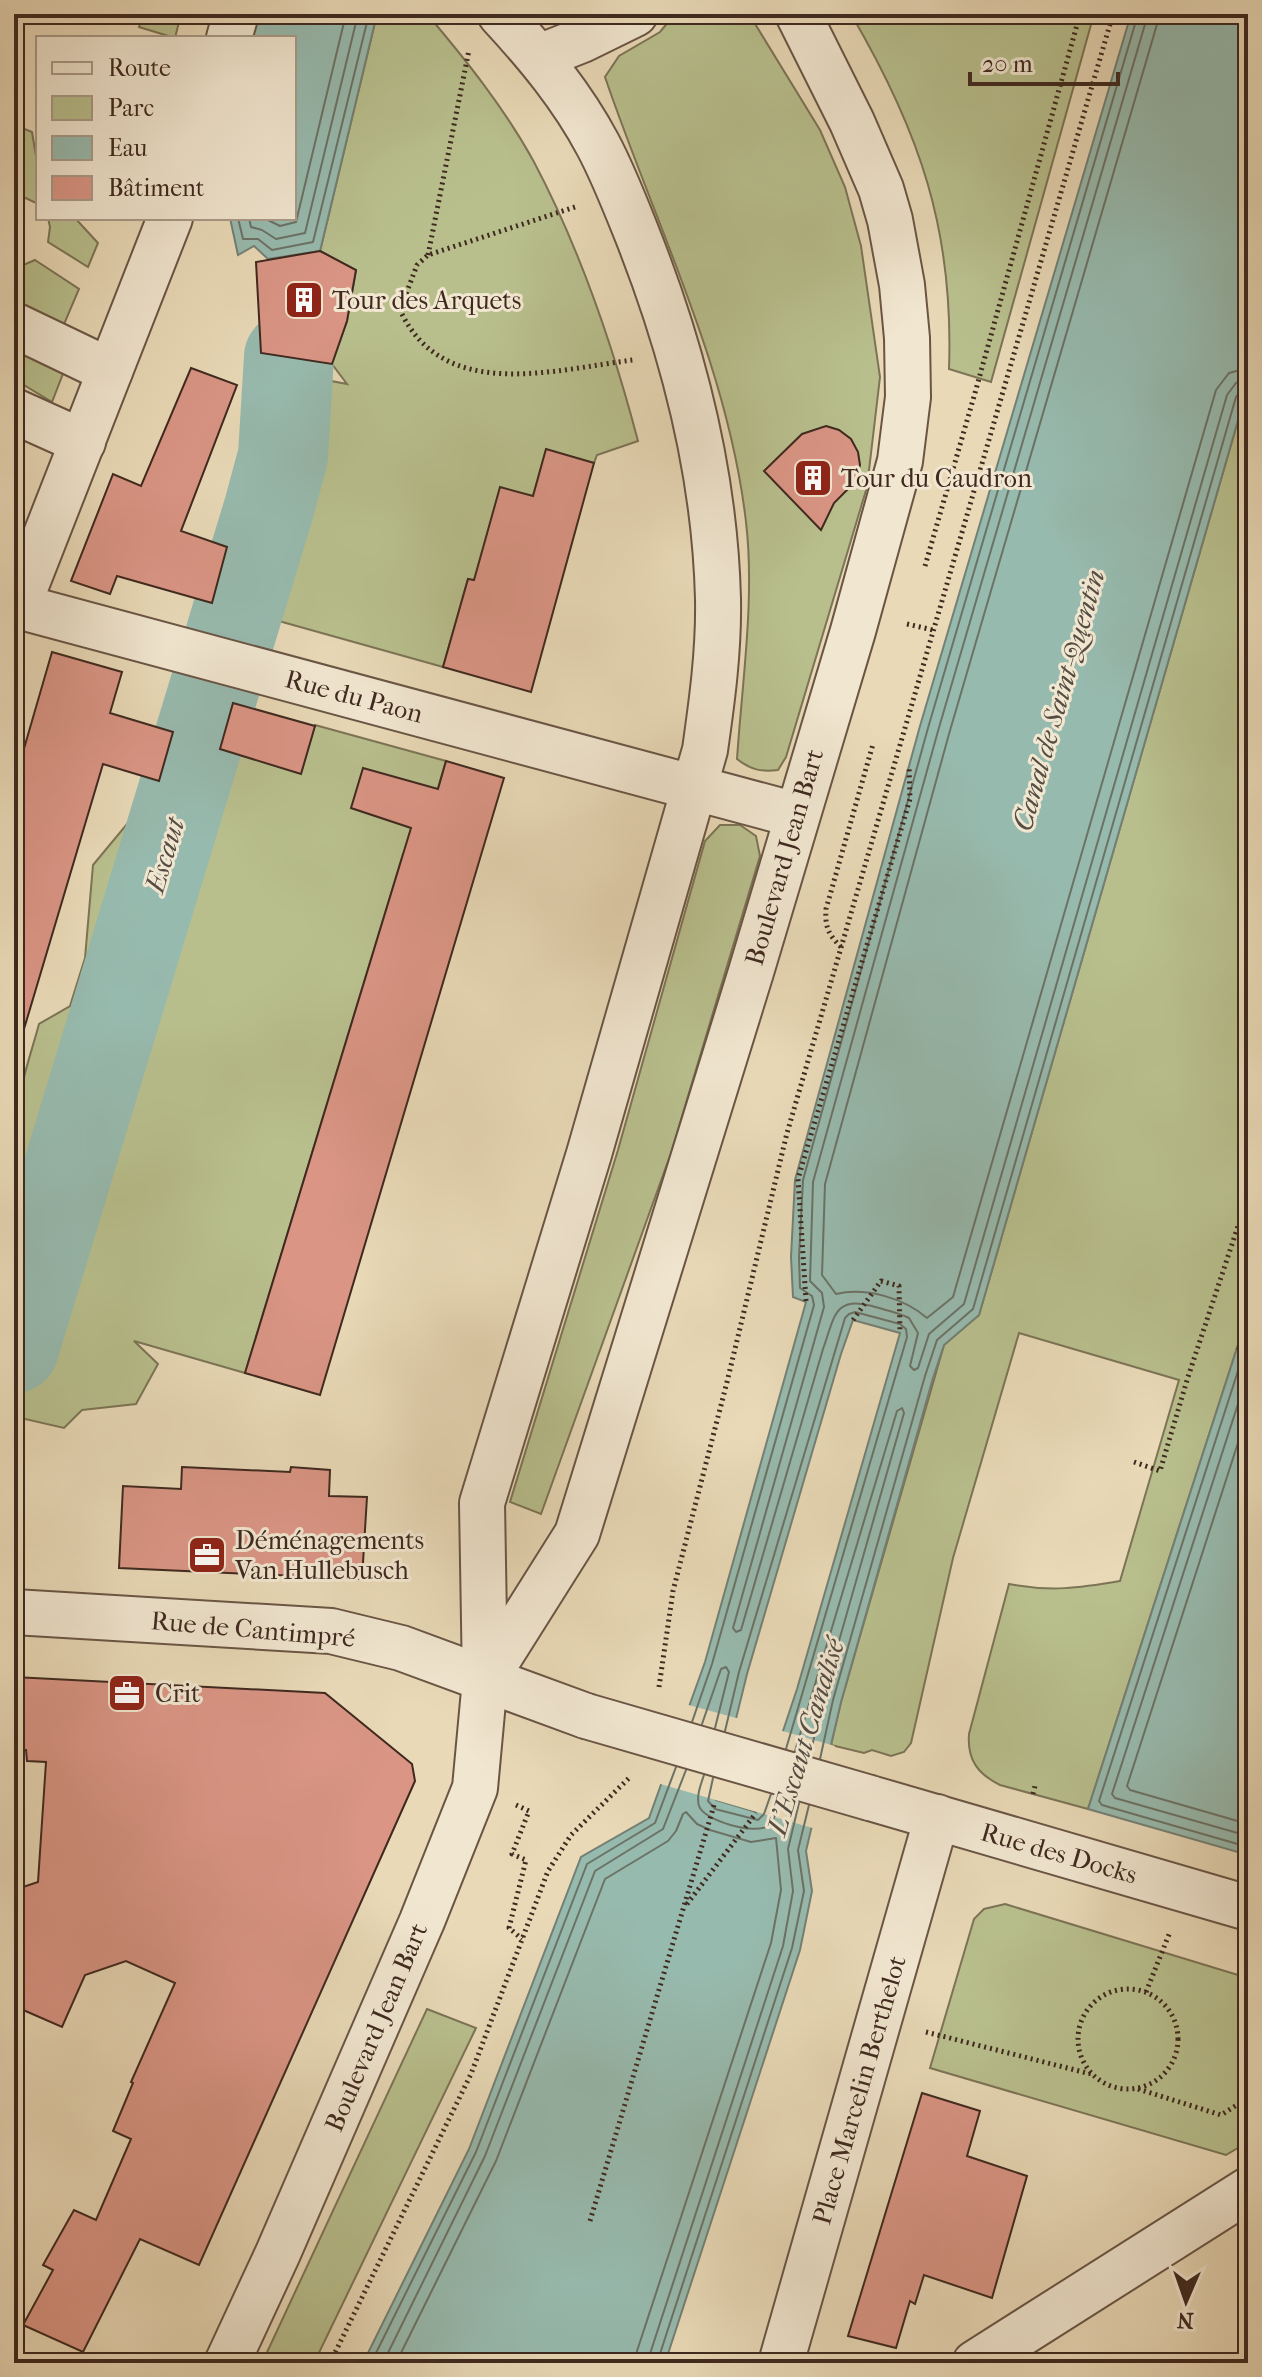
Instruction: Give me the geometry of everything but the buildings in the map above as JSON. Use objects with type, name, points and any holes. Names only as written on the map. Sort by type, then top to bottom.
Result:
[{"type":"street","points":[[230,36],[236,14]]},
{"type":"street","points":[[539,57],[635,14]]},
{"type":"street","name":"Boulevard Jean Bart","points":[[485,1680],[577,1534],[853,631],[900,461],[908,397],[905,315],[890,220],[881,189],[852,122],[798,14]]},
{"type":"street","name":"Boulevard Jean Bart","points":[[227,2363],[410,1950],[475,1788],[485,1680],[482,1503],[589,1154],[695,787],[710,715],[718,602],[714,530],[693,410],[648,261],[598,145],[539,57],[485,29]]},
{"type":"street","points":[[16,605],[169,220]]},
{"type":"street","points":[[14,325],[110,371]]},
{"type":"street","points":[[14,411],[83,442]]},
{"type":"street","name":"Rue du Paon","points":[[16,605],[796,815]]},
{"type":"street","name":"Rue de Cantimpré","points":[[14,1612],[331,1631],[401,1648],[586,1716]]},
{"type":"street","name":"Rue des Docks","points":[[586,1716],[1248,1908]]},
{"type":"street","name":"Place Marcelin Berthelot","points":[[781,2363],[937,1817]]},
{"type":"street","points":[[975,2363],[1248,2190]]},
{"type":"path","points":[[920,581],[1080,14]]},
{"type":"path","points":[[657,1697],[673,1591],[787,1133],[1113,14]]},
{"type":"path","points":[[428,255],[485,29]]},
{"type":"path","points":[[620,193],[428,255],[417,265],[400,310],[409,329],[425,349],[455,365],[483,373],[515,374],[678,355]]},
{"type":"path","points":[[903,639],[912,609]]},
{"type":"path","points":[[907,624],[933,630]]},
{"type":"path","points":[[841,947],[825,926],[826,909],[877,729]]},
{"type":"path","points":[[806,1301],[798,1179],[910,799],[909,766]]},
{"type":"path","points":[[1134,1462],[1160,1471],[1248,1196]]},
{"type":"path","points":[[853,1320],[881,1281],[899,1286],[900,1333]]},
{"type":"path","points":[[1237,1347],[1248,1351]]},
{"type":"path","points":[[330,2363],[471,2074],[548,1871],[571,1835],[631,1776]]},
{"type":"path","points":[[1033,1794],[1035,1786]]},
{"type":"path","points":[[590,2221],[716,1801]]},
{"type":"path","points":[[684,1908],[757,1812]]},
{"type":"path","points":[[522,1939],[509,1928],[526,1860]]},
{"type":"path","points":[[1146,1992],[1187,1890]]},
{"type":"path","points":[[1137,2089],[1152,2084],[1174,2060],[1179,2044],[1178,2028],[1171,2013],[1146,1992],[1129,1989],[1113,1991],[1097,1999],[1086,2011],[1080,2027],[1078,2044],[1082,2060],[1092,2074],[1105,2084],[1120,2089],[1137,2089],[1221,2115],[1248,2098]]},
{"type":"path","points":[[879,2019],[1092,2074]]},
{"type":"green space","points":[[143,14],[181,14],[176,36],[139,27]]},
{"type":"green space","points":[[377,14],[427,14],[484,85],[523,142],[581,263],[618,370],[638,441],[597,455],[594,463],[546,450],[533,496],[479,582],[468,579],[443,667],[261,616],[331,381],[347,384],[332,364],[347,321],[356,270],[320,251]]},
{"type":"green space","points":[[675,14],[749,14],[820,130],[845,187],[861,246],[880,377],[867,487],[786,757],[778,770],[756,769],[737,759],[749,580],[746,522],[737,464],[707,351],[605,77],[619,56],[660,32]]},
{"type":"green space","points":[[851,14],[1094,14],[991,382],[949,369],[946,272],[928,184],[896,100]]},
{"type":"green space","points":[[14,115],[17,126],[32,132],[36,156],[36,203],[17,194],[14,183]]},
{"type":"green space","points":[[48,220],[77,220],[98,243],[88,267],[48,242]]},
{"type":"green space","points":[[35,260],[79,289],[62,329],[14,306],[14,269]]},
{"type":"green space","points":[[14,349],[64,371],[52,402],[14,379]]},
{"type":"green space","points":[[1248,386],[1248,1314],[1088,1809],[992,1781],[972,1759],[969,1734],[1009,1584],[1064,1588],[1120,1581],[1179,1380],[1019,1333],[953,1558],[911,1743],[904,1752],[891,1756],[872,1750],[864,1753],[831,1745],[944,1345],[979,1315]]},
{"type":"green space","points":[[315,725],[446,761],[417,858],[403,854],[245,1373],[134,1341],[158,1364],[136,1404],[82,1410],[64,1428],[16,1417],[14,1267],[20,1268],[39,1208],[25,1184],[18,1161],[18,1101],[39,1024],[70,1006],[85,958],[93,865],[127,824],[156,805],[200,754],[216,759],[220,749],[301,773]],"holes":[[[91,1187],[61,1292],[54,1288],[80,1201]]]},
{"type":"green space","points":[[720,825],[740,825],[756,836],[760,856],[671,1153],[541,1514],[510,1502],[618,1150],[705,841]]},
{"type":"green space","points":[[1005,1904],[1248,1978],[1248,2142],[1226,2155],[930,2068],[974,1919],[984,1909]]},
{"type":"green space","points":[[427,2009],[476,2028],[314,2363],[262,2363]]},
{"type":"water","points":[[258,14],[377,14],[320,251],[268,259],[254,246],[238,255],[230,220],[296,220],[296,36],[252,36]]},
{"type":"water","points":[[1131,14],[1248,14],[1248,386],[979,1315],[944,1345],[933,1378],[841,1702],[806,1851],[812,1891],[800,1950],[665,2363],[363,2363],[469,2149],[581,1857],[649,1818],[705,1662],[806,1302],[793,1297],[791,1257],[795,1180],[920,726]],"holes":[[[853,1320],[900,1333],[797,1689],[756,1812],[716,1800],[747,1674]]]},
{"type":"water","points":[[1248,1314],[1248,1855],[1088,1809]]},
{"type":"pier","points":[[685,1704],[740,1719],[721,1798],[754,1807],[779,1730],[835,1746],[816,1829],[657,1783]]},
{"type":"waterway","name":"Escaut","points":[[14,1348],[269,508],[283,456],[289,357]]},
{"type":"place","name":"Tour des Arquets","points":[[304,300]]},
{"type":"place","name":"Tour du Caudron","points":[[813,478]]},
{"type":"place","name":"Déménagements Van Hullebusch","points":[[207,1555]]},
{"type":"place","name":"Crit","points":[[127,1693]]},
{"type":"water label","name":"Canal de Saint-Quentin","points":[[1058,700]]},
{"type":"water label","name":"L'Escaut Canalisé","points":[[805,1737]]}]
